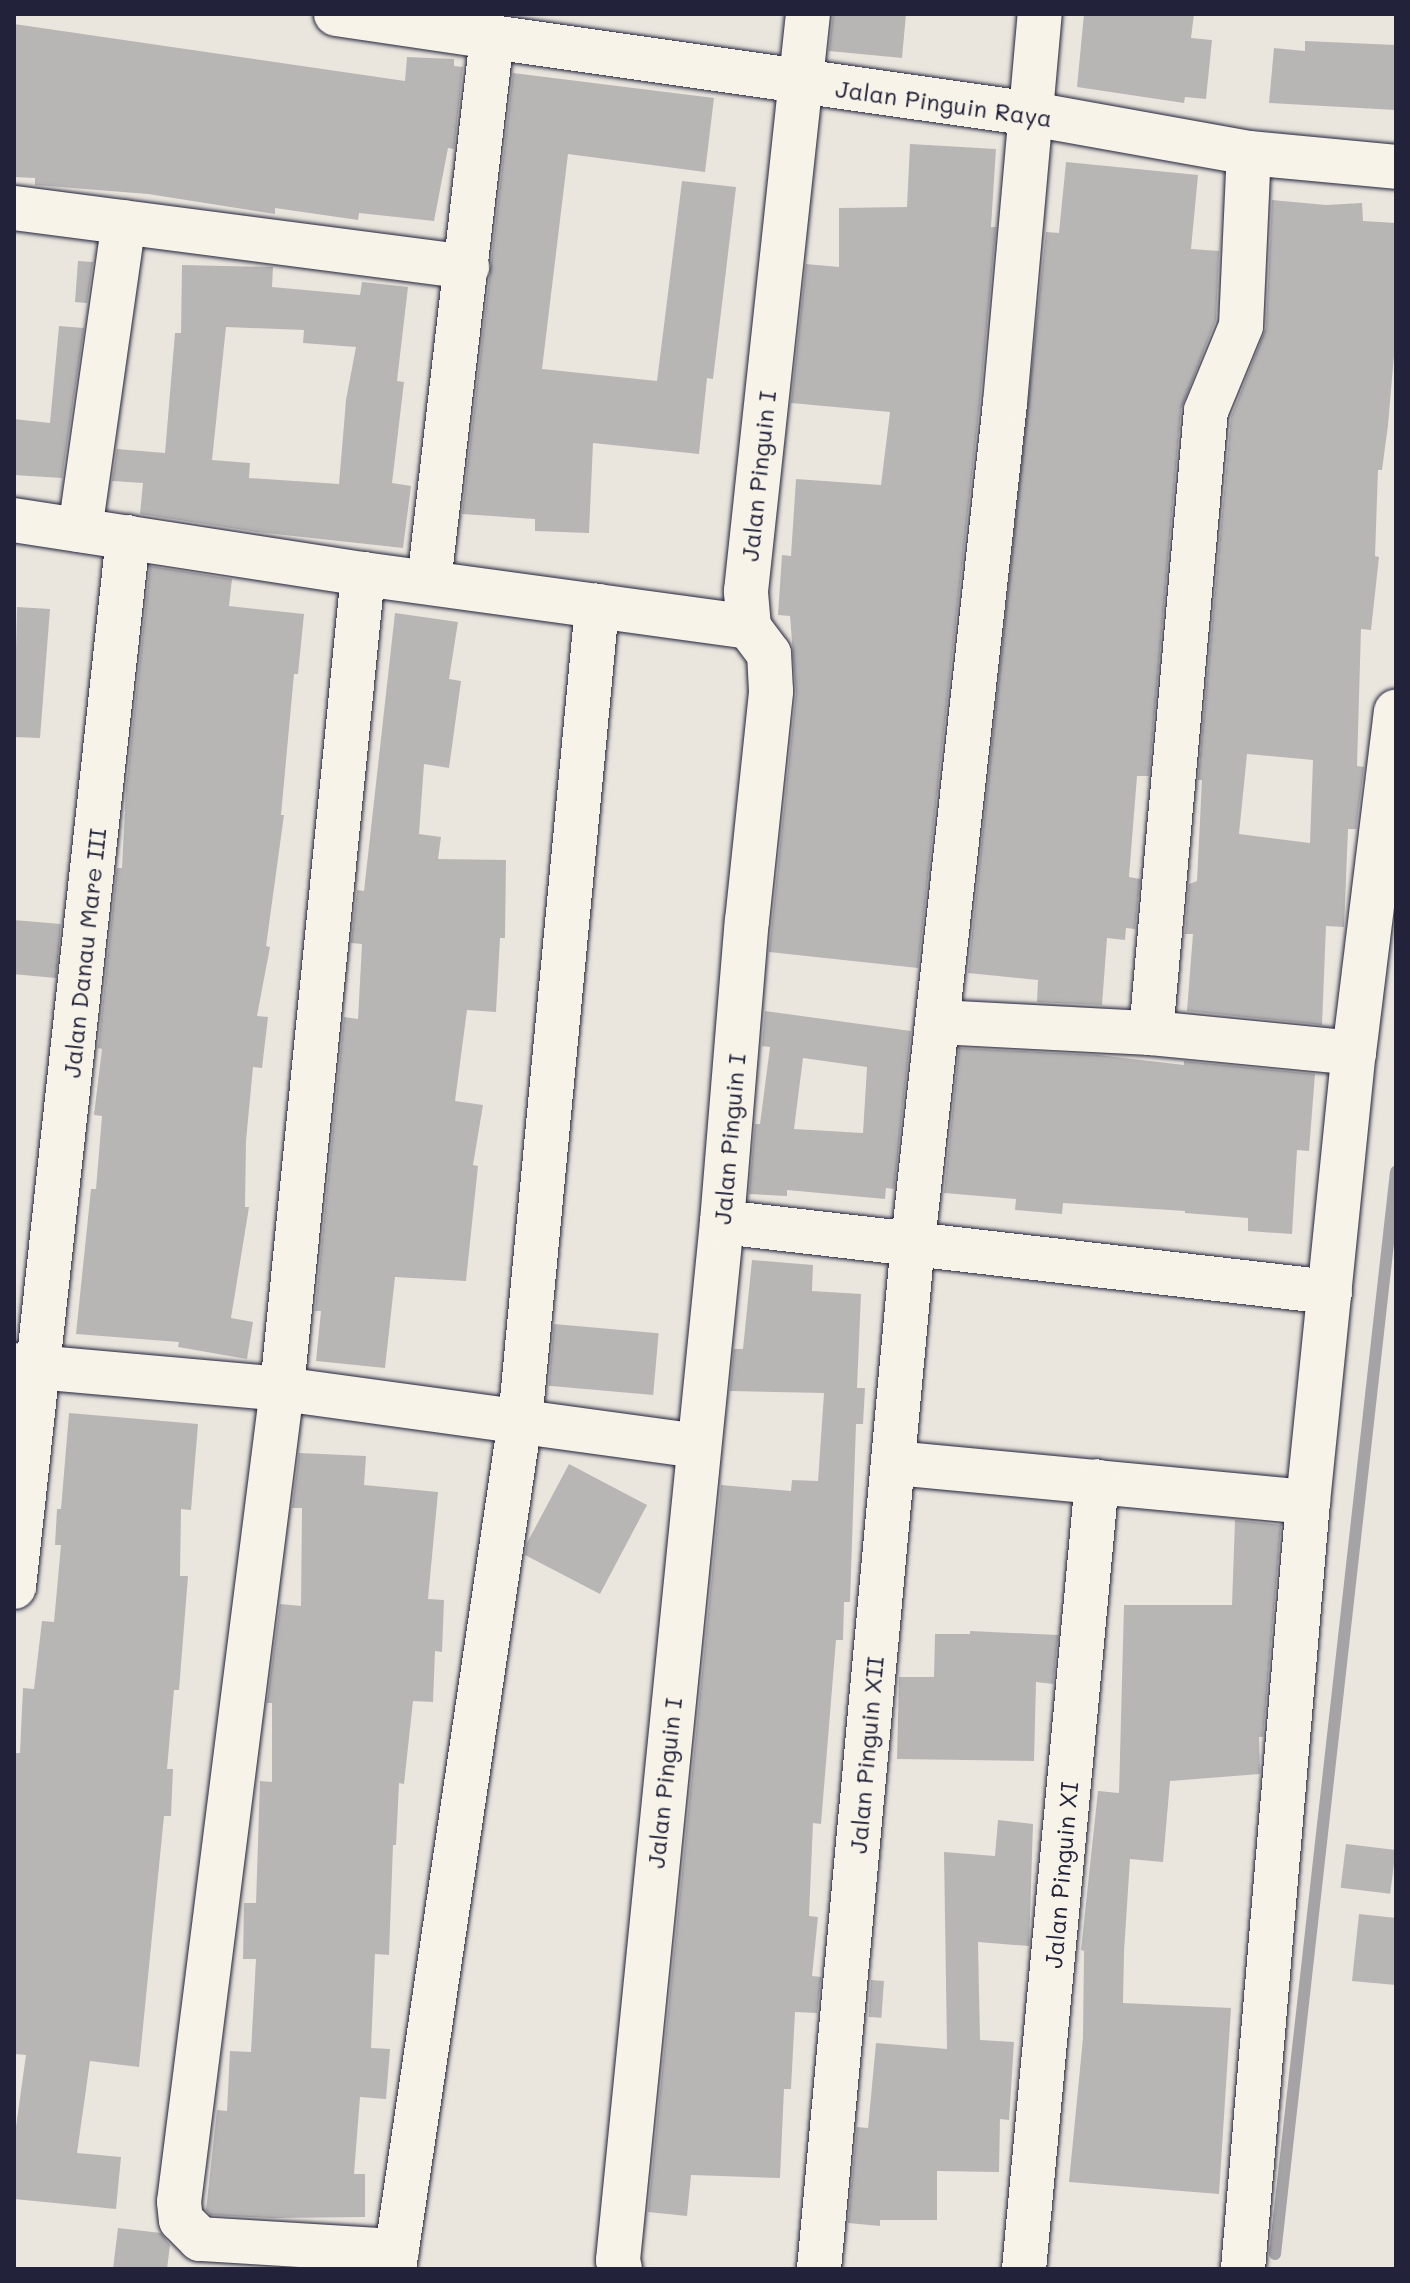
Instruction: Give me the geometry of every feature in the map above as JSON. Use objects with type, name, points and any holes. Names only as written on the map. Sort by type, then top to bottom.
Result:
[{"type":"street","name":"Jalan Pinguin Raya","points":[[336,14],[1032,114],[1249,153],[1396,167]]},
{"type":"street","name":"Jalan Pinguin I","points":[[620,2269],[619,2245],[697,1446],[722,1222],[747,921],[771,691],[769,654],[749,627],[746,591],[808,14]]},
{"type":"street","name":"Jalan Pinguin XII","points":[[819,2269],[913,1242],[1005,403],[1040,14]]},
{"type":"street","points":[[429,582],[492,37]]},
{"type":"street","points":[[1151,1033],[1206,411],[1241,326],[1249,153]]},
{"type":"street","points":[[14,208],[467,267]]},
{"type":"street","points":[[80,530],[124,222]]},
{"type":"street","points":[[14,520],[363,574],[749,627]]},
{"type":"street","name":"Jalan Danau Mare III","points":[[14,1587],[27,1367],[128,537]]},
{"type":"street","points":[[363,574],[282,1389],[179,2202],[181,2220],[200,2239],[396,2260],[520,1421],[597,606]]},
{"type":"street","points":[[1243,2269],[1308,1502],[1354,1053],[1396,712]]},
{"type":"street","points":[[938,1022],[1151,1033],[1354,1053]]},
{"type":"street","points":[[722,1222],[1330,1292]]},
{"type":"street","points":[[27,1367],[282,1389],[697,1446]]},
{"type":"street","points":[[894,1463],[1308,1502]]},
{"type":"street","name":"Jalan Pinguin XI","points":[[1024,2269],[1097,1481]]},
{"type":"building","points":[[833,14],[906,14],[902,58],[829,51]]},
{"type":"building","points":[[1084,14],[1194,14],[1191,38],[1212,40],[1206,99],[1185,97],[1184,103],[1077,87]]},
{"type":"building","points":[[14,24],[405,81],[407,57],[454,59],[454,66],[463,67],[454,149],[448,148],[434,221],[359,213],[358,220],[275,208],[275,214],[148,194],[35,185],[35,178],[14,177]]},
{"type":"building","points":[[1305,41],[1396,45],[1396,110],[1269,103],[1274,48],[1305,51]]},
{"type":"building","points":[[513,73],[714,98],[705,172],[568,154],[542,369],[657,381],[682,181],[736,187],[713,379],[707,378],[699,454],[593,443],[589,533],[535,531],[535,519],[462,514]]},
{"type":"building","points":[[910,144],[996,149],[991,227],[996,227],[980,401],[918,968],[769,952],[796,693],[790,616],[778,615],[782,555],[791,556],[796,479],[881,485],[890,412],[791,403],[806,264],[839,267],[839,208],[907,207]]},
{"type":"building","points":[[1066,162],[1198,175],[1191,249],[1219,251],[1216,320],[1181,409],[1149,776],[1137,776],[1129,877],[1140,879],[1135,929],[1126,928],[1125,940],[1107,938],[1102,1005],[1037,1002],[1038,980],[968,973],[1046,232],[1059,233]]},
{"type":"building","points":[[1272,200],[1326,205],[1362,203],[1363,221],[1396,223],[1396,332],[1388,425],[1382,470],[1378,470],[1375,556],[1379,557],[1371,630],[1361,629],[1357,766],[1364,767],[1356,829],[1348,829],[1344,927],[1326,926],[1322,1025],[1187,1011],[1193,934],[1185,934],[1189,884],[1197,881],[1202,780],[1198,780],[1231,417],[1266,328]],"holes":[[[1247,754],[1313,760],[1310,843],[1239,834]]]},
{"type":"building","points":[[78,261],[93,262],[87,303],[75,302]]},
{"type":"building","points":[[182,265],[273,267],[272,287],[360,295],[362,282],[408,287],[397,381],[404,382],[392,483],[411,486],[403,548],[257,532],[140,514],[143,483],[112,481],[117,449],[165,453],[175,333],[181,333]],"holes":[[[226,327],[304,330],[303,343],[356,347],[346,400],[339,484],[249,478],[250,463],[212,460]]]},
{"type":"building","points":[[59,326],[84,328],[62,478],[14,475],[14,419],[50,423]]},
{"type":"building","points":[[150,566],[232,579],[229,606],[304,614],[298,674],[294,674],[281,815],[284,815],[266,946],[270,947],[257,1016],[268,1017],[262,1068],[253,1067],[246,1141],[245,1207],[249,1207],[231,1318],[253,1322],[247,1359],[178,1347],[179,1342],[76,1334],[91,1189],[96,1189],[102,1116],[94,1115],[102,1049],[98,1048],[117,868],[122,868],[126,789]]},
{"type":"building","points":[[17,607],[50,609],[40,738],[14,737]]},
{"type":"building","points":[[395,613],[458,622],[449,679],[461,681],[449,768],[424,764],[419,834],[441,837],[438,859],[506,860],[505,938],[500,938],[496,1012],[467,1010],[455,1101],[483,1105],[473,1165],[478,1166],[466,1281],[395,1277],[385,1368],[316,1361],[321,1311],[315,1311],[344,1017],[358,1019],[362,944],[351,943],[357,890],[364,891]]},
{"type":"building","points":[[14,920],[61,924],[56,978],[14,974]]},
{"type":"building","points":[[765,1011],[911,1031],[894,1189],[886,1188],[885,1199],[787,1190],[787,1196],[749,1194],[755,1124],[760,1124],[770,1047],[762,1046]],"holes":[[[803,1058],[867,1067],[863,1133],[794,1129]]]},
{"type":"building","points":[[959,1048],[1098,1055],[1184,1065],[1184,1061],[1315,1074],[1309,1151],[1297,1150],[1292,1234],[1248,1231],[1248,1218],[1063,1203],[1062,1214],[1015,1210],[1016,1199],[944,1193]]},
{"type":"building","points":[[752,1260],[813,1265],[812,1291],[861,1294],[857,1388],[865,1388],[863,1424],[856,1424],[850,1602],[844,1602],[843,1640],[836,1640],[821,1824],[813,1823],[809,1916],[818,1917],[812,1976],[821,1977],[817,2013],[795,2012],[791,2089],[784,2089],[780,2178],[691,2175],[687,2216],[648,2212],[721,1485],[791,1491],[792,1480],[818,1481],[824,1393],[730,1391],[734,1349],[743,1349]]},
{"type":"building","points":[[554,1324],[659,1333],[653,1395],[549,1386]]},
{"type":"building","points":[[69,1413],[198,1424],[191,1510],[181,1509],[180,1576],[188,1576],[179,1690],[174,1690],[167,1769],[173,1769],[171,1816],[164,1816],[139,2067],[90,2061],[77,2153],[121,2157],[116,2209],[14,2199],[14,2141],[26,2055],[14,2054],[16,1753],[20,1753],[23,1688],[34,1689],[42,1621],[54,1622],[61,1545],[55,1545],[57,1509],[61,1509]]},
{"type":"building","points":[[299,1453],[366,1456],[364,1485],[438,1492],[428,1599],[444,1600],[442,1652],[435,1651],[433,1702],[413,1701],[404,1784],[399,1783],[396,1845],[393,1845],[389,1955],[375,1954],[371,2048],[390,2049],[386,2099],[360,2097],[354,2174],[365,2174],[365,2217],[211,2215],[206,2210],[217,2110],[227,2111],[230,2051],[251,2052],[256,1959],[243,1959],[244,1903],[256,1903],[260,1781],[272,1782],[272,1703],[267,1703],[280,1604],[301,1606],[302,1508],[292,1508]]},
{"type":"building","points":[[569,1464],[647,1505],[600,1594],[525,1555],[527,1543]]},
{"type":"building","points":[[1235,1520],[1281,1525],[1263,1737],[1259,1737],[1260,1774],[1170,1781],[1163,1862],[1130,1859],[1124,1952],[1123,2003],[1231,2008],[1219,2194],[1069,2182],[1083,2038],[1084,1951],[1081,1950],[1098,1791],[1119,1793],[1124,1605],[1232,1605]]},
{"type":"building","points":[[970,1631],[1058,1635],[1053,1684],[1036,1682],[1034,1761],[897,1759],[899,1677],[934,1677],[935,1634],[970,1634]]},
{"type":"building","points":[[998,1820],[1033,1824],[1029,1946],[978,1942],[980,2040],[1014,2042],[1009,2120],[1000,2119],[999,2172],[937,2171],[937,2220],[880,2220],[880,2226],[848,2223],[857,2127],[868,2128],[876,2043],[947,2049],[944,1852],[995,1856]]},
{"type":"building","points":[[1346,1844],[1396,1850],[1390,1894],[1341,1888]]},
{"type":"building","points":[[1359,1914],[1396,1918],[1396,1985],[1352,1981]]},
{"type":"building","points":[[871,1980],[884,1981],[881,2018],[868,2017]]},
{"type":"building","points":[[118,2228],[161,2233],[170,2245],[167,2269],[113,2269]]},
{"type":"waterway","points":[[1275,2254],[1396,1172]]}]
